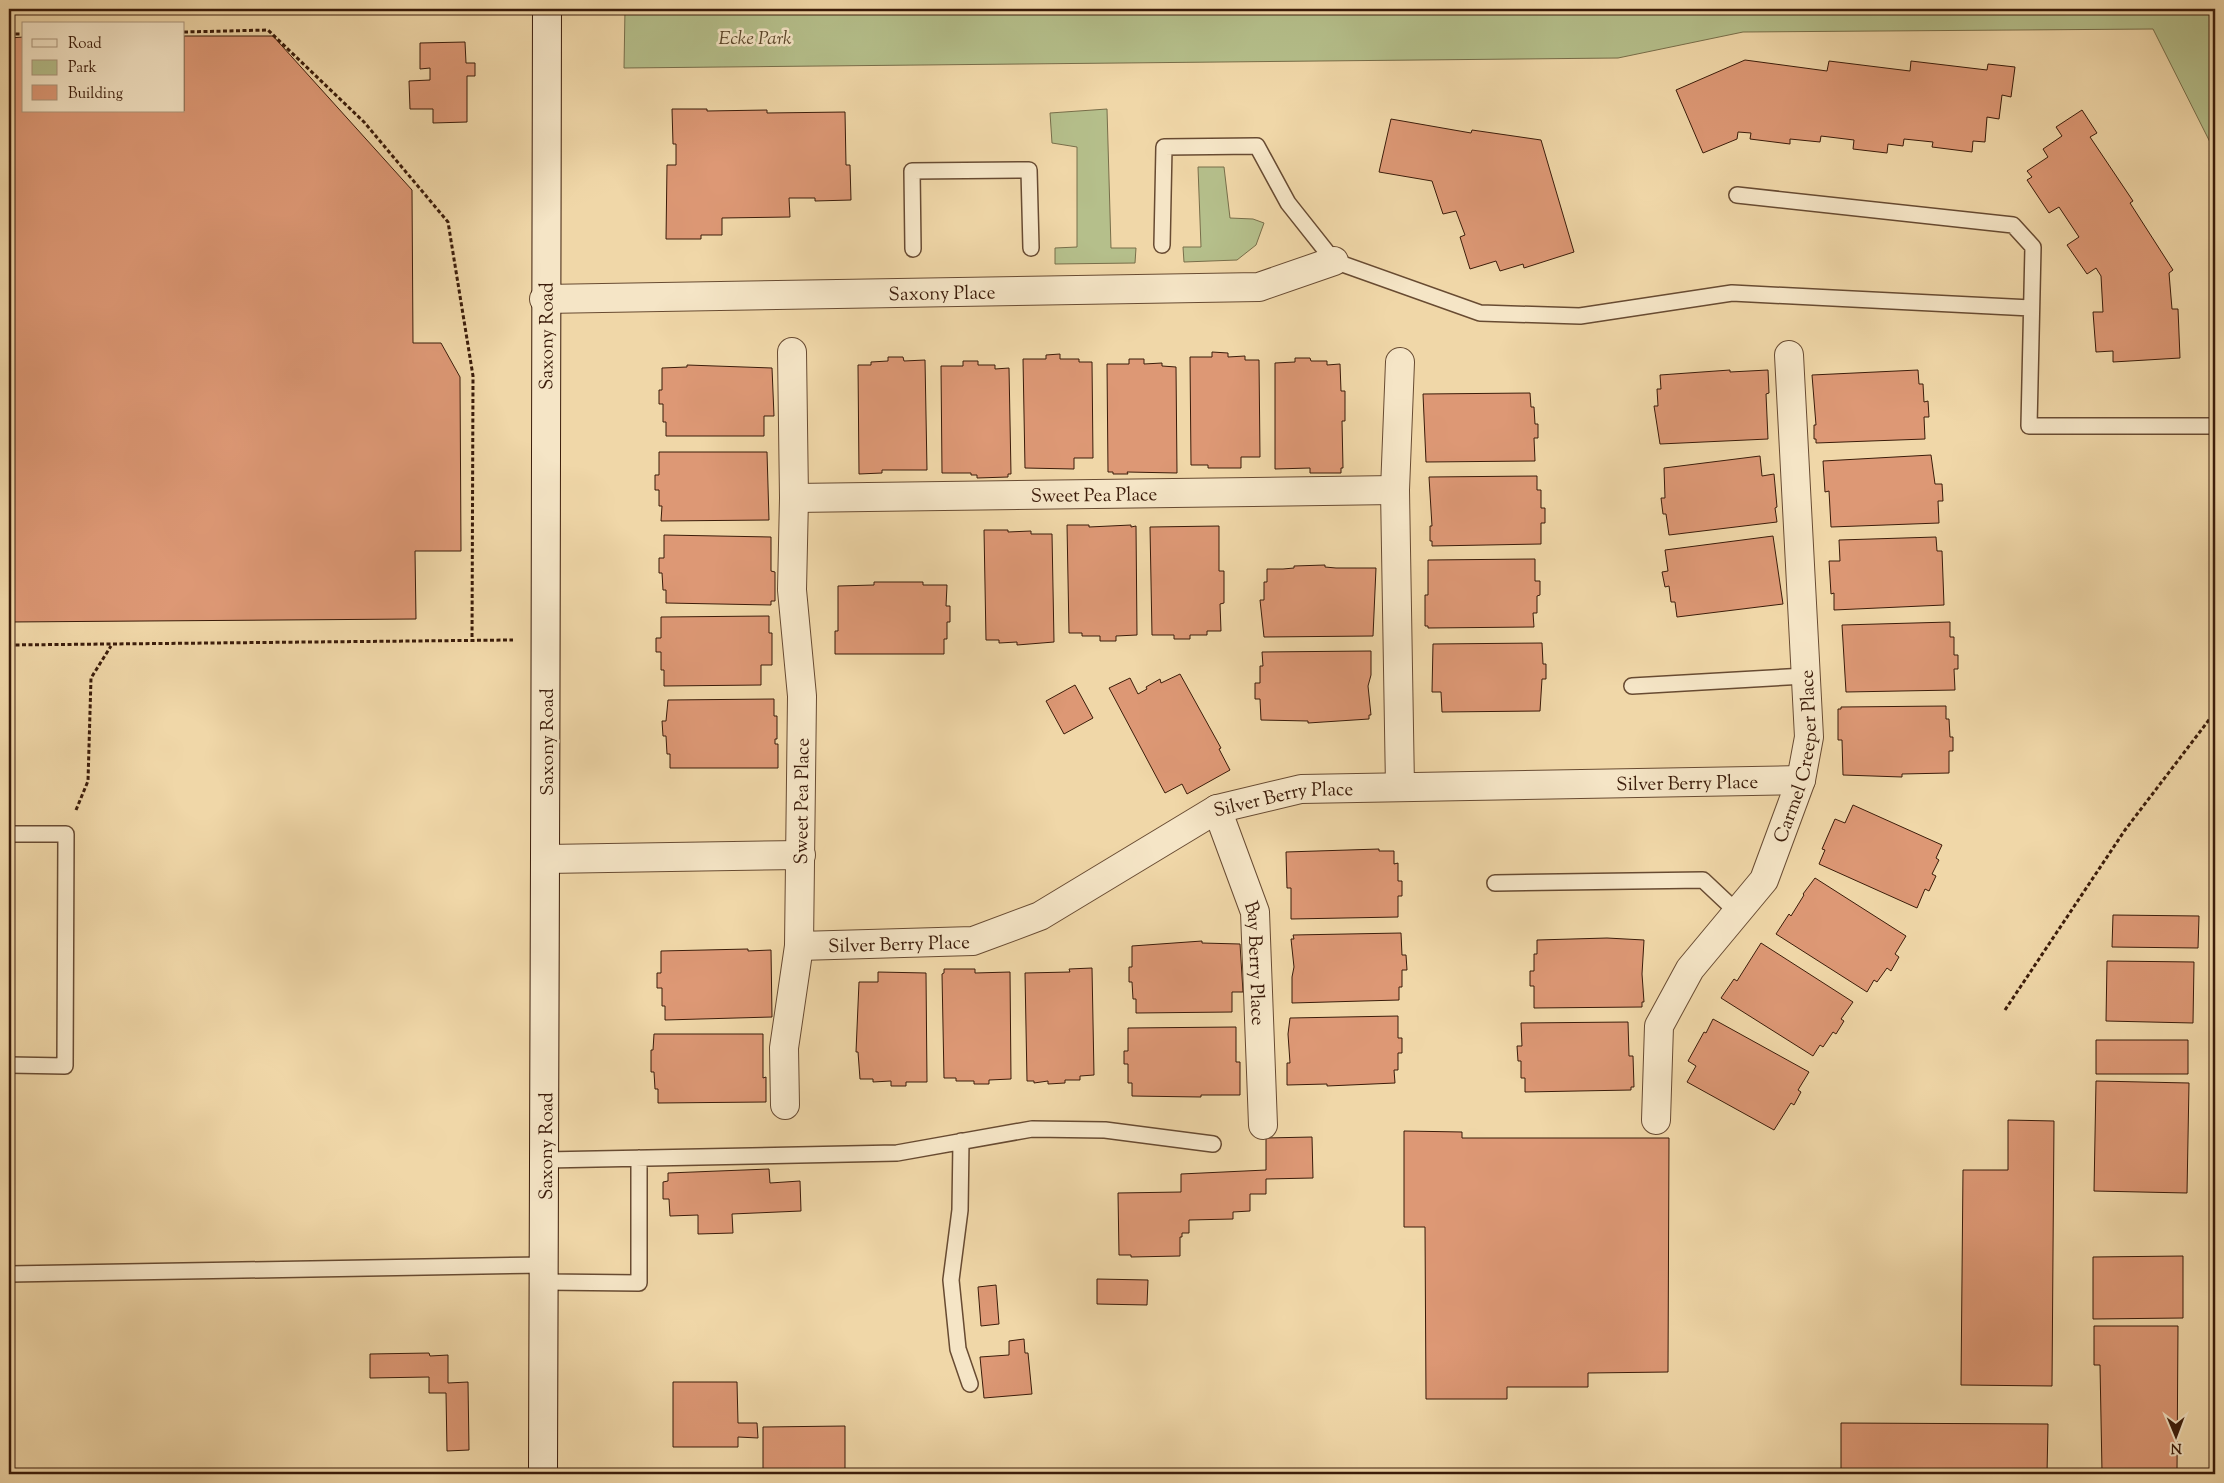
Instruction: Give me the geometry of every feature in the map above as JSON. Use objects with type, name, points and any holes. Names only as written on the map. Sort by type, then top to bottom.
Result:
[{"type":"street","name":"Saxony Road","points":[[543,1474],[546,859],[544,299],[547,9]]},
{"type":"street","name":"Saxony Place","points":[[544,299],[1259,287],[1334,261]]},
{"type":"street","name":"Sweet Pea Place","points":[[785,1105],[784,1048],[799,946],[801,855],[802,696],[792,590],[794,498],[792,352]]},
{"type":"street","name":"Carmel Creeper Place","points":[[1656,1120],[1659,1026],[1690,968],[1764,880],[1802,780],[1808,738],[1789,355]]},
{"type":"street","points":[[1400,362],[1395,490],[1400,787]]},
{"type":"street","name":"Sweet Pea Place","points":[[794,498],[1395,490]]},
{"type":"street","name":"Silver Berry Place","points":[[799,946],[973,941],[1040,916],[1217,809],[1301,789],[1802,780]]},
{"type":"street","name":"Bay Berry Place","points":[[1217,809],[1255,912],[1263,1125]]},
{"type":"street","points":[[546,859],[801,855]]},
{"type":"lane","points":[[1162,245],[1164,147],[1257,146],[1288,203],[1334,261],[1480,313],[1580,316],[1732,293],[2031,308]]},
{"type":"lane","points":[[912,249],[912,171],[1030,170],[1031,248]]},
{"type":"lane","points":[[1736,195],[2013,225],[2033,247],[2029,426],[2215,426]]},
{"type":"lane","points":[[1632,686],[1805,676]]},
{"type":"lane","points":[[9,834],[66,834],[65,1066],[9,1066]]},
{"type":"lane","points":[[1495,883],[1703,880],[1737,912]]},
{"type":"lane","points":[[545,1160],[896,1152],[1032,1129],[1105,1130],[1213,1144]]},
{"type":"lane","points":[[962,1142],[960,1210],[951,1280],[958,1349],[970,1384]]},
{"type":"lane","points":[[9,1274],[545,1274],[639,1283],[639,1158]]},
{"type":"path","points":[[185,32],[268,30],[364,122],[448,222],[473,376],[472,642]]},
{"type":"path","points":[[9,34],[22,34]]},
{"type":"path","points":[[9,646],[472,642],[546,638]]},
{"type":"path","points":[[66,834],[88,781],[92,678],[111,646]]},
{"type":"path","points":[[2005,1010],[2125,830],[2215,712]]},
{"type":"green space","name":"Ecke Park","points":[[625,9],[2215,9],[2215,152],[2153,29],[1743,32],[1618,58],[624,68]]},
{"type":"green space","points":[[1107,109],[1111,248],[1136,248],[1135,263],[1055,264],[1055,248],[1077,247],[1077,147],[1052,143],[1050,113]]},
{"type":"green space","points":[[1198,167],[1224,167],[1230,218],[1253,219],[1264,223],[1256,245],[1237,260],[1184,262],[1183,247],[1201,247]]},
{"type":"building","points":[[185,36],[273,36],[412,190],[413,343],[441,343],[460,377],[461,551],[415,551],[416,619],[9,622],[9,38],[22,37],[22,112],[185,112]]},
{"type":"building","points":[[465,42],[466,63],[475,63],[475,76],[467,76],[467,122],[433,123],[433,109],[410,109],[409,81],[430,80],[430,68],[420,69],[420,43]]},
{"type":"building","points":[[1745,60],[1827,71],[1829,61],[1910,71],[1911,61],[1987,70],[1988,64],[2015,67],[2011,97],[2002,95],[1999,119],[1987,117],[1985,142],[1973,141],[1972,152],[1932,147],[1933,142],[1904,139],[1903,146],[1888,144],[1887,153],[1853,149],[1854,140],[1821,136],[1820,142],[1790,139],[1790,144],[1750,139],[1751,133],[1738,132],[1737,139],[1703,153],[1676,90]]},
{"type":"building","points":[[672,109],[707,109],[707,111],[767,110],[767,113],[845,112],[846,165],[850,165],[851,200],[815,201],[815,198],[789,198],[790,217],[722,218],[722,235],[701,235],[701,239],[666,239],[667,165],[676,165]]},
{"type":"building","points":[[2082,110],[2097,133],[2090,137],[2133,201],[2130,203],[2173,270],[2169,273],[2172,309],[2178,309],[2180,358],[2113,362],[2113,351],[2096,352],[2093,312],[2103,312],[2101,276],[2096,268],[2087,274],[2067,245],[2079,237],[2059,207],[2049,213],[2027,180],[2032,177],[2027,171],[2048,157],[2043,149],[2062,136],[2056,127]]},
{"type":"building","points":[[1391,119],[1471,133],[1472,130],[1541,140],[1574,252],[1524,268],[1523,264],[1500,271],[1496,261],[1470,269],[1460,237],[1465,235],[1456,211],[1443,214],[1432,181],[1379,172]]},
{"type":"building","points":[[1212,352],[1228,353],[1228,357],[1245,356],[1245,360],[1259,360],[1260,457],[1241,457],[1241,468],[1208,468],[1208,465],[1191,465],[1190,357],[1212,357]]},
{"type":"building","points":[[1060,354],[1060,359],[1079,359],[1079,362],[1092,362],[1093,458],[1074,458],[1074,469],[1025,468],[1023,359],[1046,359],[1046,355]]},
{"type":"building","points":[[888,357],[903,357],[904,361],[925,360],[927,470],[882,470],[882,473],[859,474],[858,365],[871,365],[871,362],[888,361]]},
{"type":"building","points":[[1295,358],[1327,361],[1327,365],[1340,364],[1341,391],[1345,391],[1345,421],[1342,421],[1343,468],[1341,468],[1341,473],[1310,473],[1310,468],[1275,469],[1275,363],[1295,362]]},
{"type":"building","points":[[1129,359],[1144,359],[1144,364],[1162,363],[1162,366],[1176,367],[1177,473],[1127,472],[1128,474],[1113,474],[1113,472],[1108,472],[1107,364],[1129,364]]},
{"type":"building","points":[[963,361],[978,361],[978,365],[995,365],[995,369],[1009,368],[1011,474],[1008,474],[1008,477],[977,478],[977,475],[971,475],[971,473],[942,473],[941,366],[963,366]]},
{"type":"building","points":[[687,365],[772,368],[774,416],[764,416],[764,436],[666,436],[666,422],[663,422],[663,404],[659,404],[659,390],[662,390],[662,368],[687,367]]},
{"type":"building","points":[[1730,370],[1730,372],[1768,370],[1769,393],[1766,394],[1768,439],[1660,444],[1654,406],[1658,406],[1657,389],[1661,389],[1660,375]]},
{"type":"building","points":[[1918,370],[1919,384],[1923,384],[1924,402],[1928,401],[1929,417],[1924,417],[1925,439],[1816,443],[1816,439],[1814,439],[1814,425],[1816,425],[1812,375]]},
{"type":"building","points":[[1530,393],[1531,407],[1534,407],[1535,424],[1538,424],[1538,438],[1534,438],[1535,461],[1426,462],[1423,394]]},
{"type":"building","points":[[659,452],[767,452],[769,520],[661,521],[662,506],[659,506],[659,490],[655,490],[655,475],[659,475]]},
{"type":"building","points":[[1931,455],[1935,484],[1942,484],[1943,501],[1938,501],[1939,523],[1831,527],[1829,491],[1825,492],[1823,461]]},
{"type":"building","points":[[1760,456],[1762,476],[1774,474],[1777,522],[1669,535],[1666,514],[1663,514],[1661,498],[1665,498],[1664,468]]},
{"type":"building","points":[[1537,476],[1537,490],[1541,490],[1541,508],[1545,508],[1545,523],[1541,523],[1541,544],[1432,546],[1432,541],[1430,541],[1430,526],[1432,526],[1429,477]]},
{"type":"building","points":[[1067,525],[1089,525],[1089,527],[1136,526],[1137,635],[1116,636],[1116,641],[1100,641],[1100,636],[1082,636],[1082,633],[1069,633]]},
{"type":"building","points":[[1219,526],[1219,571],[1224,571],[1224,603],[1220,604],[1221,631],[1207,631],[1207,635],[1190,635],[1190,639],[1174,639],[1174,635],[1152,635],[1150,527]]},
{"type":"building","points":[[984,530],[1031,531],[1031,534],[1052,534],[1054,642],[1017,645],[1017,642],[999,643],[999,640],[986,640]]},
{"type":"building","points":[[664,535],[771,537],[771,571],[775,572],[775,601],[771,601],[771,605],[666,603],[666,590],[663,590],[662,573],[659,573],[659,558],[664,558]]},
{"type":"building","points":[[1773,536],[1783,604],[1677,617],[1675,602],[1671,602],[1669,586],[1665,587],[1662,572],[1668,571],[1665,550]]},
{"type":"building","points":[[1936,537],[1937,551],[1942,551],[1944,605],[1834,610],[1834,593],[1831,594],[1829,561],[1840,561],[1839,540]]},
{"type":"building","points":[[1535,559],[1535,581],[1540,581],[1540,595],[1537,596],[1537,613],[1533,613],[1534,627],[1428,628],[1428,626],[1425,626],[1425,595],[1428,595],[1428,560]]},
{"type":"building","points":[[1325,565],[1325,567],[1336,568],[1376,568],[1373,636],[1264,637],[1260,600],[1264,600],[1264,582],[1267,582],[1267,569]]},
{"type":"building","points":[[874,582],[923,582],[923,585],[947,585],[946,606],[950,606],[950,622],[947,622],[947,639],[944,639],[944,654],[835,654],[835,631],[838,631],[838,586],[874,585]]},
{"type":"building","points":[[769,616],[769,633],[772,633],[772,665],[761,665],[761,685],[664,686],[664,670],[661,670],[661,652],[656,652],[656,638],[661,638],[661,617]]},
{"type":"building","points":[[1950,622],[1950,637],[1954,637],[1954,655],[1958,655],[1958,669],[1954,669],[1955,690],[1846,692],[1842,625]]},
{"type":"building","points":[[1542,643],[1543,664],[1546,664],[1546,679],[1542,679],[1540,711],[1442,712],[1441,692],[1432,692],[1433,644]]},
{"type":"building","points":[[1371,651],[1371,675],[1368,686],[1371,715],[1369,715],[1369,719],[1308,723],[1308,721],[1261,720],[1260,699],[1255,699],[1255,683],[1260,683],[1260,666],[1263,666],[1262,652]]},
{"type":"building","points":[[1180,674],[1221,748],[1219,749],[1230,770],[1187,794],[1182,784],[1165,793],[1109,688],[1130,678],[1138,694],[1160,679],[1161,683]]},
{"type":"building","points":[[1075,685],[1093,718],[1064,734],[1046,701]]},
{"type":"building","points":[[774,699],[774,716],[777,716],[777,739],[775,739],[775,744],[778,744],[778,768],[670,768],[670,754],[667,754],[666,736],[663,736],[662,721],[666,721],[668,700]]},
{"type":"building","points":[[1946,706],[1946,719],[1949,719],[1950,737],[1953,737],[1953,751],[1949,751],[1949,773],[1902,774],[1902,777],[1843,775],[1842,740],[1838,740],[1838,709],[1841,709],[1841,707]]},
{"type":"building","points":[[1853,805],[1942,845],[1936,858],[1939,860],[1932,874],[1936,876],[1929,891],[1925,889],[1917,908],[1819,864],[1825,850],[1822,849],[1835,819],[1845,823]]},
{"type":"building","points":[[1379,849],[1379,851],[1394,851],[1394,864],[1398,863],[1398,881],[1402,881],[1402,896],[1398,896],[1398,917],[1291,919],[1291,888],[1287,888],[1286,852]]},
{"type":"building","points":[[1815,878],[1906,936],[1895,954],[1899,957],[1891,971],[1887,968],[1877,982],[1874,980],[1867,992],[1776,934],[1789,914],[1791,916],[1803,894]]},
{"type":"building","points":[[2113,915],[2199,916],[2198,948],[2112,947]]},
{"type":"building","points":[[1401,933],[1402,955],[1406,955],[1407,970],[1402,970],[1402,987],[1399,987],[1399,1000],[1292,1003],[1294,967],[1291,939],[1294,939],[1293,935]]},
{"type":"building","points":[[1607,938],[1644,940],[1642,974],[1644,1002],[1642,1002],[1642,1007],[1534,1008],[1534,986],[1530,986],[1530,971],[1534,971],[1534,954],[1537,954],[1537,940]]},
{"type":"building","points":[[1202,941],[1202,943],[1240,944],[1243,992],[1232,992],[1232,1012],[1136,1013],[1136,999],[1133,999],[1132,982],[1129,982],[1129,967],[1132,967],[1132,946]]},
{"type":"building","points":[[1761,943],[1853,1002],[1841,1019],[1844,1021],[1836,1034],[1833,1032],[1823,1047],[1820,1045],[1813,1056],[1721,998],[1734,979],[1737,981]]},
{"type":"building","points":[[748,949],[748,951],[771,950],[772,1017],[665,1020],[665,1006],[662,1006],[662,988],[657,988],[657,973],[661,973],[661,951]]},
{"type":"building","points":[[2107,961],[2194,962],[2193,1023],[2106,1021]]},
{"type":"building","points":[[1092,968],[1094,1075],[1080,1076],[1080,1080],[1065,1080],[1065,1083],[1048,1084],[1048,1081],[1034,1083],[1034,1081],[1027,1081],[1025,973],[1070,972],[1069,969]]},
{"type":"building","points":[[944,969],[975,969],[975,973],[1010,972],[1011,1079],[989,1080],[989,1084],[974,1084],[974,1081],[956,1081],[956,1078],[944,1078],[942,974]]},
{"type":"building","points":[[878,972],[926,973],[927,1082],[906,1082],[906,1086],[891,1086],[891,1081],[873,1082],[873,1079],[860,1079],[858,1052],[856,1052],[859,982],[878,982]]},
{"type":"building","points":[[1398,1016],[1398,1038],[1402,1038],[1402,1053],[1398,1053],[1398,1070],[1394,1070],[1395,1083],[1327,1086],[1327,1084],[1287,1085],[1287,1063],[1290,1063],[1288,1034],[1290,1018]]},
{"type":"building","points":[[1713,1019],[1809,1072],[1798,1090],[1801,1092],[1794,1105],[1791,1103],[1774,1130],[1687,1082],[1696,1066],[1688,1061]]},
{"type":"building","points":[[1628,1022],[1629,1056],[1633,1056],[1634,1087],[1631,1087],[1631,1090],[1525,1092],[1525,1078],[1521,1078],[1521,1061],[1518,1061],[1517,1046],[1522,1046],[1521,1023]]},
{"type":"building","points":[[1236,1027],[1236,1062],[1240,1062],[1240,1095],[1201,1095],[1201,1097],[1132,1096],[1132,1083],[1128,1083],[1128,1064],[1124,1064],[1124,1051],[1128,1051],[1128,1028]]},
{"type":"building","points":[[654,1034],[763,1034],[763,1078],[766,1077],[766,1102],[658,1103],[658,1089],[655,1089],[654,1072],[651,1072],[651,1050],[653,1050]]},
{"type":"building","points":[[2096,1040],[2188,1040],[2188,1074],[2096,1074]]},
{"type":"building","points":[[2096,1081],[2189,1083],[2187,1193],[2094,1191]]},
{"type":"building","points":[[2008,1120],[2054,1121],[2052,1386],[1961,1385],[1963,1170],[2008,1170]]},
{"type":"building","points":[[1404,1131],[1462,1132],[1462,1138],[1669,1138],[1668,1372],[1588,1373],[1588,1387],[1507,1387],[1507,1399],[1426,1399],[1425,1227],[1404,1227]]},
{"type":"building","points":[[1312,1137],[1313,1178],[1266,1179],[1266,1194],[1250,1194],[1250,1211],[1233,1212],[1233,1219],[1189,1220],[1189,1233],[1182,1233],[1182,1237],[1180,1237],[1180,1256],[1131,1257],[1131,1255],[1119,1255],[1118,1193],[1181,1192],[1181,1174],[1266,1170],[1266,1138]]},
{"type":"building","points":[[769,1169],[770,1183],[800,1181],[801,1211],[732,1214],[733,1233],[698,1234],[698,1215],[670,1216],[669,1199],[663,1199],[663,1182],[668,1181],[668,1173]]},
{"type":"building","points":[[2183,1256],[2183,1318],[2093,1319],[2093,1257]]},
{"type":"building","points":[[1097,1279],[1148,1280],[1147,1305],[1097,1304]]},
{"type":"building","points":[[996,1285],[999,1324],[981,1326],[978,1287]]},
{"type":"building","points":[[2094,1326],[2178,1326],[2177,1472],[2102,1472],[2100,1365],[2094,1365]]},
{"type":"building","points":[[1024,1339],[1025,1353],[1028,1353],[1032,1394],[984,1398],[980,1357],[1009,1355],[1009,1341]]},
{"type":"building","points":[[429,1353],[430,1356],[448,1355],[448,1383],[468,1382],[469,1450],[447,1451],[446,1393],[429,1393],[429,1377],[370,1378],[370,1354]]},
{"type":"building","points":[[673,1382],[737,1382],[738,1423],[757,1423],[758,1438],[738,1437],[738,1447],[673,1447]]},
{"type":"building","points":[[1841,1423],[2048,1424],[2047,1474],[1841,1474]]},
{"type":"building","points":[[845,1426],[845,1469],[763,1469],[763,1427]]}]
